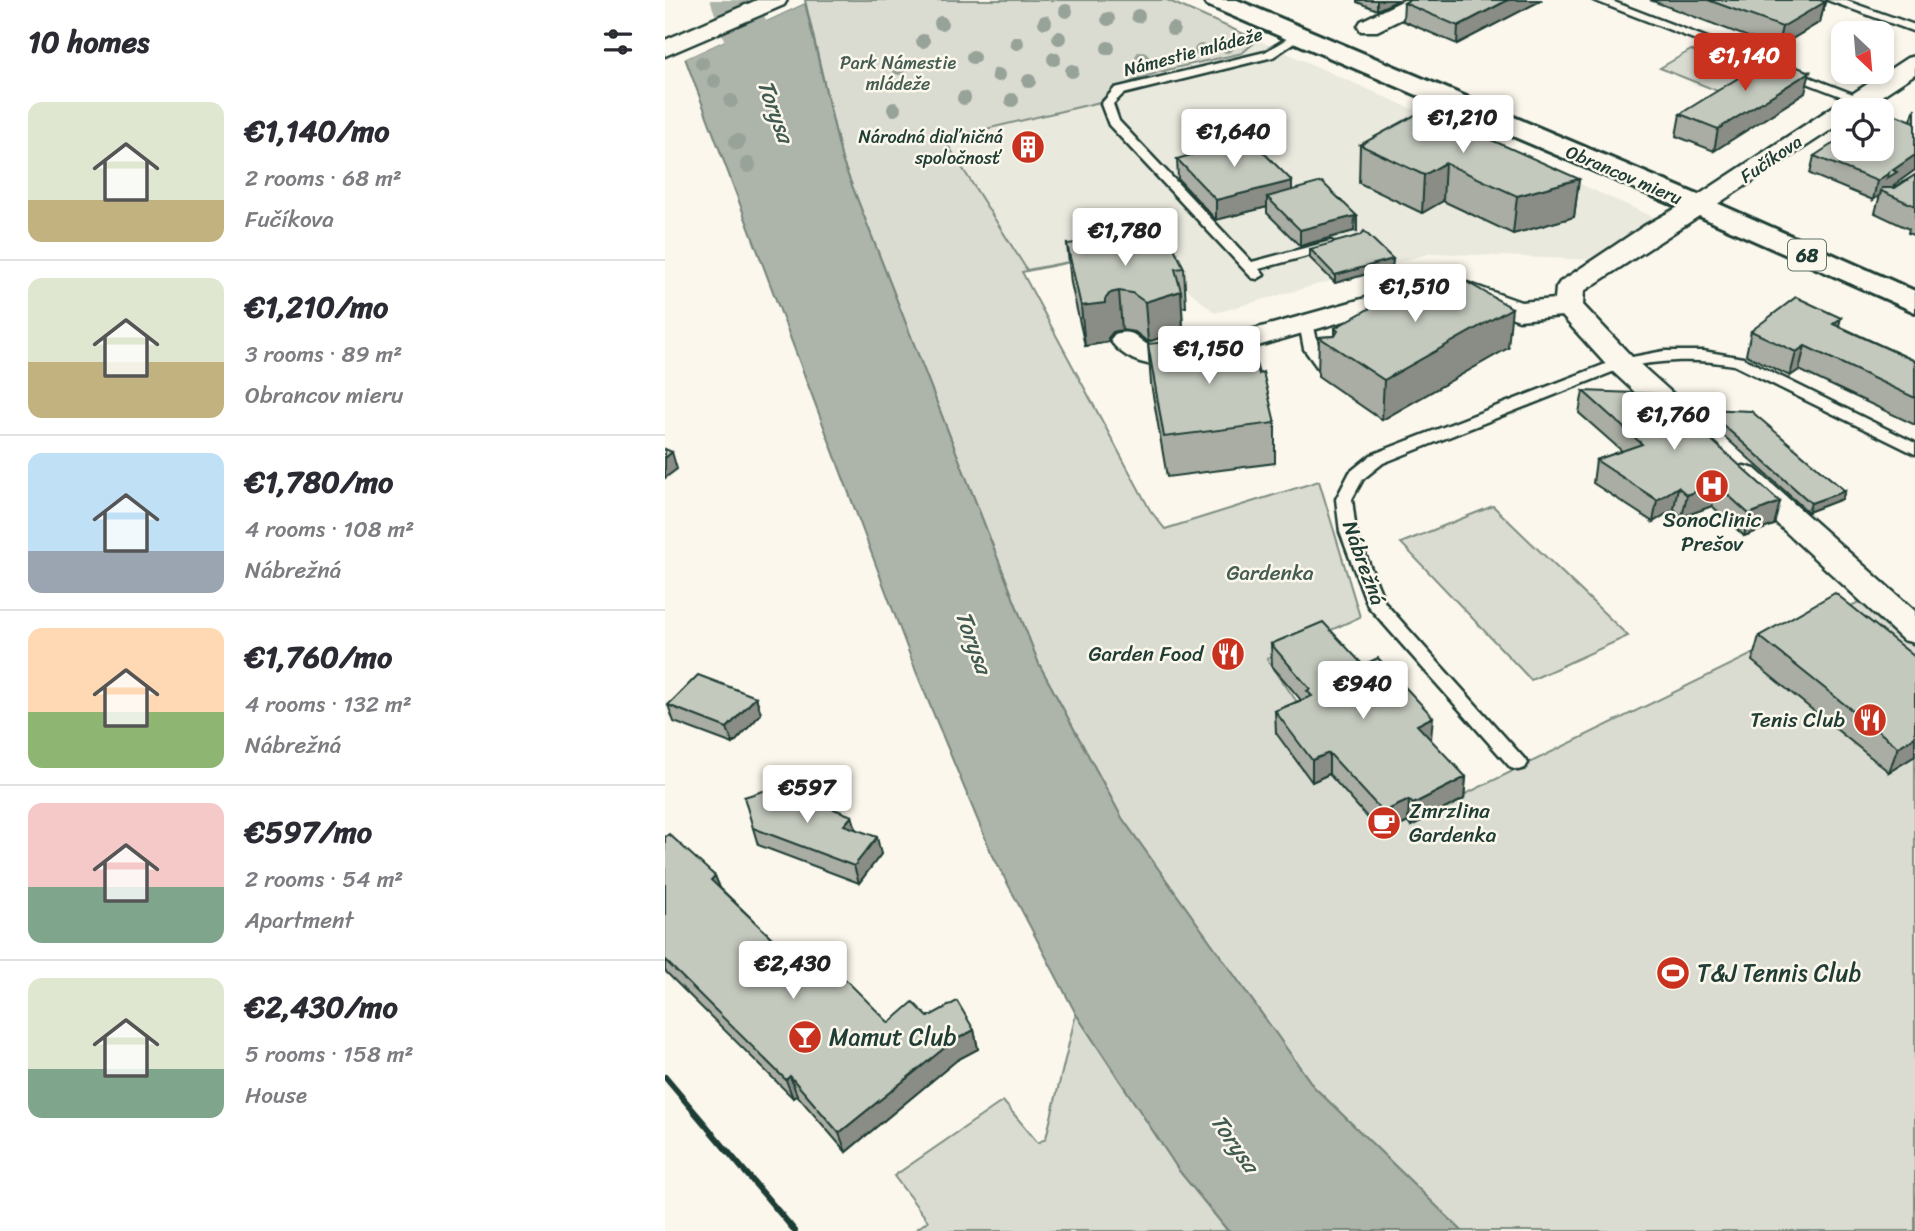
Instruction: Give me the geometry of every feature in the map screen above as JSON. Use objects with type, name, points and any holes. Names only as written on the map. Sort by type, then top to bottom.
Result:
[{"type":"main road","name":"Obrancov mieru","points":[[1216,0],[1700,206],[1915,303]]},
{"type":"street","points":[[665,49],[776,0]]},
{"type":"street","points":[[1369,26],[1422,0]]},
{"type":"street","name":"Fučíkova","points":[[1864,98],[1915,63]]},
{"type":"street","name":"Fučíkova","points":[[1700,206],[1831,120]]},
{"type":"street","points":[[1700,206],[1579,280],[1570,288],[1569,307],[1621,363],[1915,631]]},
{"type":"street","points":[[1125,340],[1144,356],[1192,362],[1306,323],[1437,286],[1449,286],[1520,311],[1569,307]]},
{"type":"lane","points":[[1599,0],[1831,100]]},
{"type":"lane","points":[[1833,0],[1915,29]]},
{"type":"lane","name":"Námestie mládeže","points":[[1299,36],[1269,55],[1119,91],[1107,104],[1113,122],[1254,271],[1342,242]]},
{"type":"lane","points":[[1306,323],[1312,356],[1327,371]]},
{"type":"lane","name":"Nábrežná","points":[[1518,763],[1377,606],[1348,531],[1344,499],[1356,476],[1377,459],[1621,363],[1664,355],[1703,355],[1738,361],[1915,449]]},
{"type":"shaded area","points":[[1251,37],[1683,230],[1615,261],[1432,253],[1215,313],[1140,248],[1027,270],[944,139],[1100,102],[1109,91],[1134,80],[1242,53],[1254,43]]},
{"type":"green space","points":[[805,0],[1167,0],[1251,37],[1254,43],[1242,53],[1146,76],[1112,92],[1100,102],[944,139],[1027,270],[1140,248],[1022,272],[1150,510],[1165,529],[1319,481],[1360,617],[1267,659],[1388,832],[1865,599],[1915,647],[1915,1231],[1462,1231],[1314,1087],[1122,818],[1039,664],[842,160]]},
{"type":"green space","points":[[1691,50],[1751,73],[1720,92],[1660,68]]},
{"type":"green space","points":[[1493,506],[1628,636],[1531,680],[1401,543]]},
{"type":"green space","points":[[1076,1014],[1180,1172],[1228,1231],[914,1231],[928,1221],[894,1176],[1003,1101],[1038,1143],[1046,1138]]},
{"type":"water","points":[[805,3],[842,160],[1039,664],[1122,818],[1314,1087],[1462,1231],[1228,1231],[1180,1172],[1076,1014],[991,852],[917,674],[685,58]]},
{"type":"pier","points":[[802,0],[805,3],[682,60],[684,54]]},
{"type":"building","points":[[1410,0],[1508,0],[1458,26],[1404,3]]},
{"type":"building","points":[[1708,0],[1820,0],[1825,2],[1782,27]]},
{"type":"building","points":[[1772,57],[1810,72],[1718,129],[1680,114]]},
{"type":"building","points":[[1424,110],[1579,179],[1517,196],[1445,163],[1424,175],[1360,145]]},
{"type":"building","points":[[1894,114],[1915,122],[1915,155],[1893,170],[1897,172],[1887,178],[1889,173],[1877,181],[1814,156],[1831,145],[1831,161],[1894,161]]},
{"type":"building","points":[[1249,138],[1292,181],[1216,200],[1177,159]]},
{"type":"building","points":[[1915,175],[1915,206],[1881,191],[1882,188],[1895,188]]},
{"type":"building","points":[[1322,182],[1357,216],[1300,230],[1267,197]]},
{"type":"building","points":[[1364,231],[1393,259],[1335,275],[1310,249],[1361,235]]},
{"type":"building","points":[[1166,232],[1184,268],[1175,269],[1181,291],[1145,302],[1132,293],[1119,291],[1110,293],[1105,303],[1081,306],[1067,244]]},
{"type":"building","points":[[1437,270],[1450,282],[1458,277],[1512,308],[1384,380],[1319,337],[1335,336],[1338,331],[1335,328]]},
{"type":"building","points":[[1796,297],[1841,318],[1833,324],[1915,361],[1915,398],[1805,346],[1796,352],[1751,331]]},
{"type":"building","points":[[1247,333],[1259,374],[1263,372],[1275,423],[1164,437],[1148,344],[1181,340],[1193,346],[1202,338]]},
{"type":"building","points":[[1583,391],[1661,394],[1780,502],[1749,514],[1716,484],[1687,495],[1678,487],[1657,500],[1596,460],[1642,444]]},
{"type":"building","points":[[1705,409],[1751,411],[1845,491],[1811,503]]},
{"type":"building","points":[[665,449],[672,452],[665,458]]},
{"type":"building","name":"Tenis Club","points":[[1835,593],[1915,657],[1915,737],[1898,747],[1759,636]]},
{"type":"building","points":[[1323,622],[1363,665],[1378,658],[1433,717],[1417,725],[1466,777],[1413,804],[1409,800],[1383,812],[1329,753],[1312,760],[1275,711],[1312,696],[1307,691],[1310,689],[1271,644]]},
{"type":"building","points":[[698,675],[756,697],[727,728],[668,705]]},
{"type":"building","points":[[776,787],[852,816],[844,825],[877,837],[854,866],[753,828],[744,797]]},
{"type":"building","points":[[669,834],[715,876],[711,880],[804,969],[822,956],[889,1023],[913,1002],[928,1017],[957,1001],[974,1030],[953,1041],[839,1133],[790,1076],[786,1080],[665,960],[665,837]]},
{"type":"waterway","name":"Torysa","points":[[734,0],[782,128]]},
{"type":"railway","points":[[665,1077],[795,1231]]},
{"type":"place","name":"Národná diaľničná spoločnosť","points":[[1028,147]]},
{"type":"place","name":"SonoClinic Prešov","points":[[1712,486]]},
{"type":"place","name":"Garden Food","points":[[1228,654]]},
{"type":"place","name":"Tenis Club","points":[[1870,720]]},
{"type":"place","name":"Zmrzlina Gardenka","points":[[1384,823]]},
{"type":"place","name":"T&J Tennis Club","points":[[1673,973]]},
{"type":"place","name":"Mamut Club","points":[[805,1037]]},
{"type":"park label","name":"Park Námestie mládeže","points":[[898,73]]},
{"type":"park label","name":"Gardenka","points":[[1270,573]]}]
